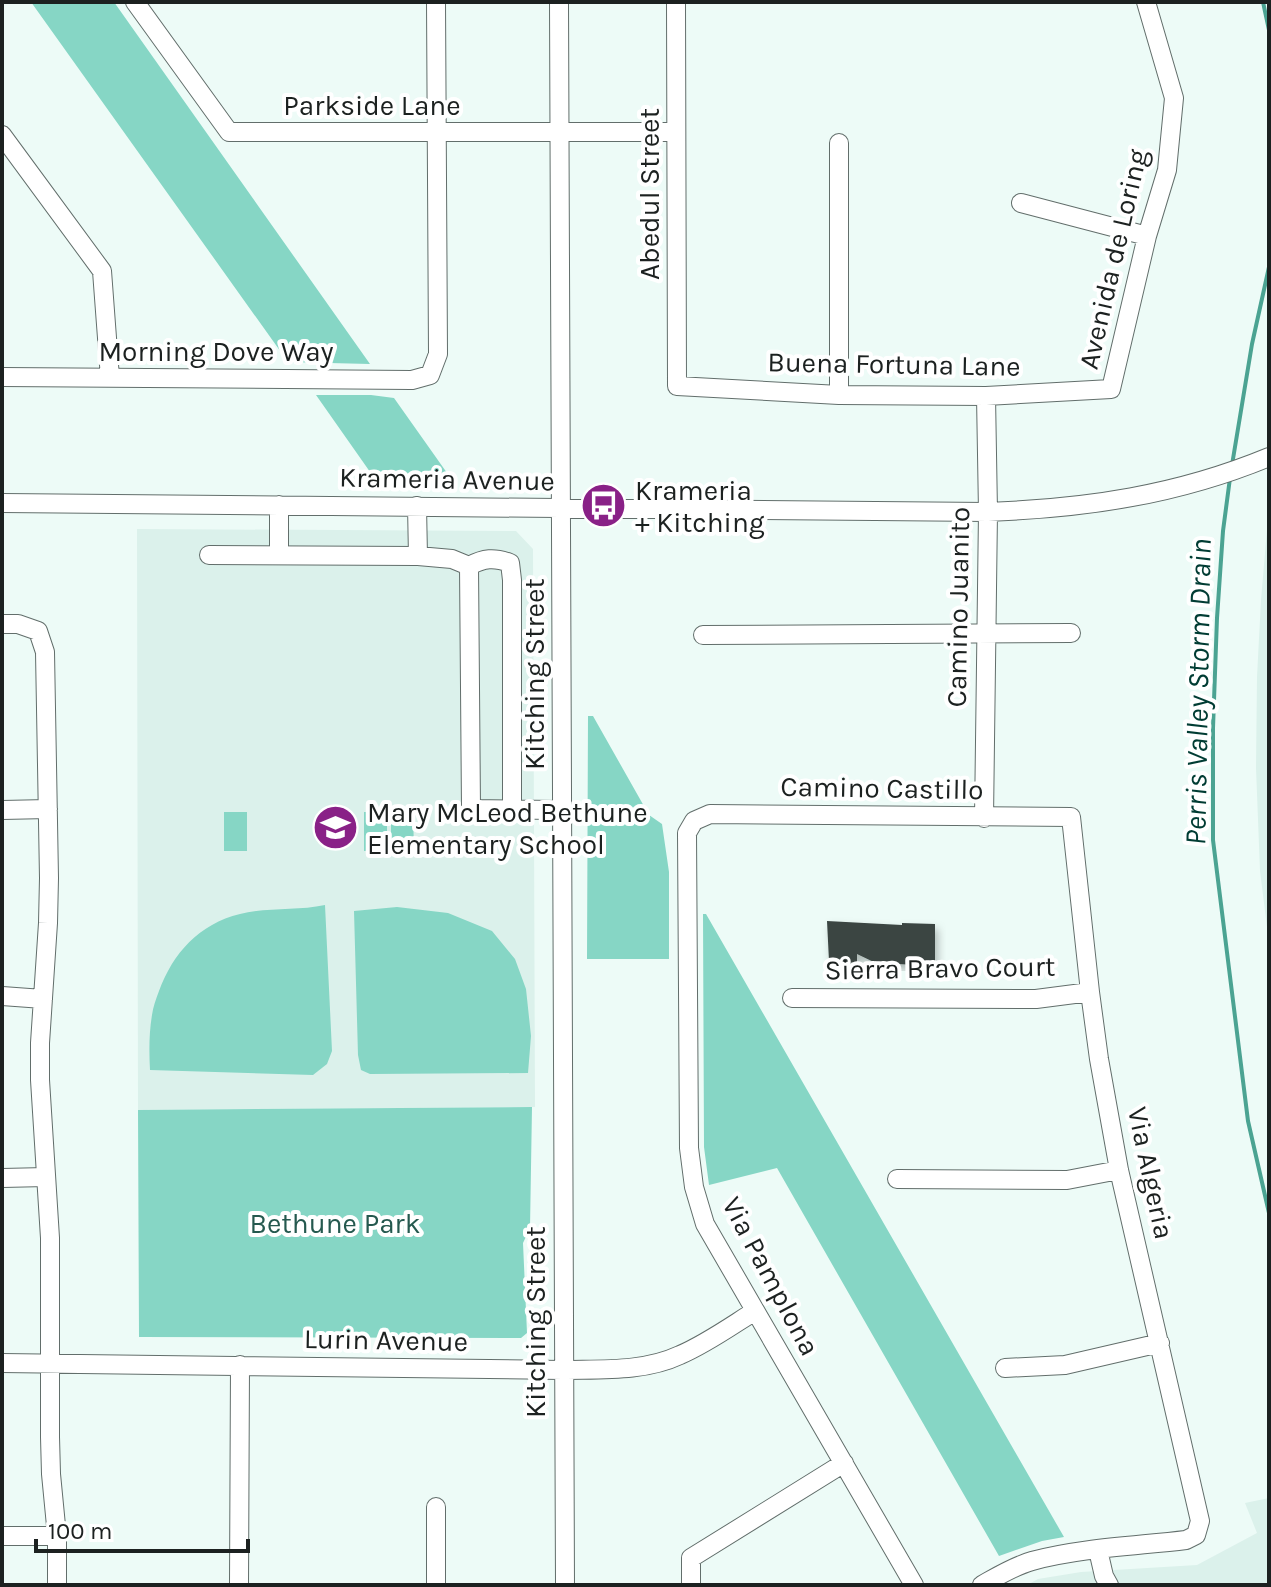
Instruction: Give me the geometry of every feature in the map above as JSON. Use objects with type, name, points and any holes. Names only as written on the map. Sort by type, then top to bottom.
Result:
[{"type":"street","name":"Parkside Lane","points":[[135,2],[229,132],[676,132]]},
{"type":"street","points":[[436,2],[437,133]]},
{"type":"street","name":"Kitching Street","points":[[559,2],[565,1585]]},
{"type":"street","name":"Abedul Street","points":[[676,2],[677,386]]},
{"type":"street","name":"Avenida de Loring","points":[[1111,389],[1147,236],[1167,170],[1174,98],[1146,2]]},
{"type":"street","name":"Morning Dove Way","points":[[2,377],[412,380],[430,375],[438,354],[437,133]]},
{"type":"street","points":[[2,135],[102,271],[110,378]]},
{"type":"street","points":[[839,143],[839,395]]},
{"type":"street","points":[[1021,203],[1147,236]]},
{"type":"street","name":"Buena Fortuna Lane","points":[[677,386],[839,395],[986,396],[1111,389]]},
{"type":"street","name":"Camino Juanito","points":[[984,818],[988,512],[986,396]]},
{"type":"street","name":"Krameria Avenue","points":[[2,503],[988,512],[1103,503],[1195,483],[1266,458]]},
{"type":"street","points":[[279,505],[279,555]]},
{"type":"street","points":[[417,506],[418,556]]},
{"type":"street","points":[[209,555],[418,556],[452,559],[469,566]]},
{"type":"street","points":[[469,566],[481,559],[495,558],[510,563],[512,810]]},
{"type":"street","points":[[469,566],[471,809],[562,810]]},
{"type":"street","points":[[2,624],[18,624],[38,631],[45,652],[48,923],[40,1080],[50,1238],[51,1474],[57,1536],[57,1585]]},
{"type":"street","points":[[703,635],[1071,633]]},
{"type":"street","points":[[2,810],[48,809]]},
{"type":"street","name":"Camino Castillo","points":[[694,821],[710,814],[1071,817]]},
{"type":"street","name":"Via Algeria","points":[[1071,817],[1099,1059],[1119,1170],[1200,1521],[1196,1535],[1186,1540],[1098,1550]]},
{"type":"street","name":"Via Pamplona","points":[[694,821],[687,833],[689,1148],[694,1187],[705,1224],[914,1585]]},
{"type":"street","name":"Sierra Bravo Court","points":[[792,998],[1036,999],[1090,992]]},
{"type":"street","points":[[2,996],[43,999]]},
{"type":"street","points":[[897,1179],[1067,1180],[1119,1170]]},
{"type":"street","points":[[2,1178],[46,1177]]},
{"type":"street","name":"Lurin Avenue","points":[[2,1363],[617,1369],[678,1357],[755,1311]]},
{"type":"street","points":[[1005,1368],[1065,1365],[1160,1343]]},
{"type":"street","points":[[239,1585],[240,1365]]},
{"type":"street","points":[[691,1585],[691,1558],[844,1463]]},
{"type":"street","points":[[436,1507],[436,1585]]},
{"type":"street","points":[[2,1536],[57,1536]]},
{"type":"street","points":[[982,1585],[1031,1561],[1098,1550],[1106,1580],[1087,1585]]},
{"type":"shaded area","points":[[1269,506],[1269,943],[1260,871],[1256,768],[1257,677]]},
{"type":"shaded area","name":"Mary McLeod Bethune Elementary School","points":[[137,529],[516,531],[533,549],[535,1107],[138,1110]]},
{"type":"shaded area","points":[[1269,1498],[1269,1585],[1027,1585],[1038,1579],[1081,1572],[1197,1565],[1257,1533],[1245,1503]]},
{"type":"green space","points":[[31,2],[114,2],[370,364],[288,362]]},
{"type":"green space","points":[[316,395],[394,398],[452,480],[375,479]]},
{"type":"green space","points":[[588,716],[593,716],[649,815],[662,824],[669,872],[669,959],[587,959]]},
{"type":"green space","points":[[224,812],[247,812],[247,851],[224,851]]},
{"type":"green space","points":[[364,812],[387,812],[387,850],[364,851]]},
{"type":"green space","points":[[391,812],[413,812],[414,850],[391,850]]},
{"type":"green space","points":[[325,905],[332,1051],[327,1064],[313,1075],[150,1070],[150,1035],[155,1003],[172,964],[189,942],[212,925],[240,914]]},
{"type":"green space","points":[[397,907],[448,913],[492,931],[515,959],[526,989],[531,1036],[528,1073],[370,1074],[361,1070],[354,911]]},
{"type":"green space","points":[[703,914],[706,914],[1064,1537],[999,1556],[777,1168],[709,1185],[704,1147]]},
{"type":"green space","name":"Bethune Park","points":[[532,1107],[530,1228],[523,1243],[527,1333],[521,1338],[139,1337],[138,1110]]},
{"type":"building","points":[[827,921],[935,924],[935,966],[880,965],[857,954],[857,963],[829,961]]},
{"type":"waterway","points":[[1263,2],[1269,30]]},
{"type":"waterway","name":"Perris Valley Storm Drain","points":[[1232,465],[1252,344],[1269,267]]},
{"type":"waterway","name":"Perris Valley Storm Drain","points":[[1230,478],[1217,618],[1213,840],[1248,1121],[1269,1213]]},
{"type":"place","name":"Krameria + Kitching","points":[[604,506]]},
{"type":"place","name":"Mary McLeod Bethune Elementary School","points":[[336,828]]}]
